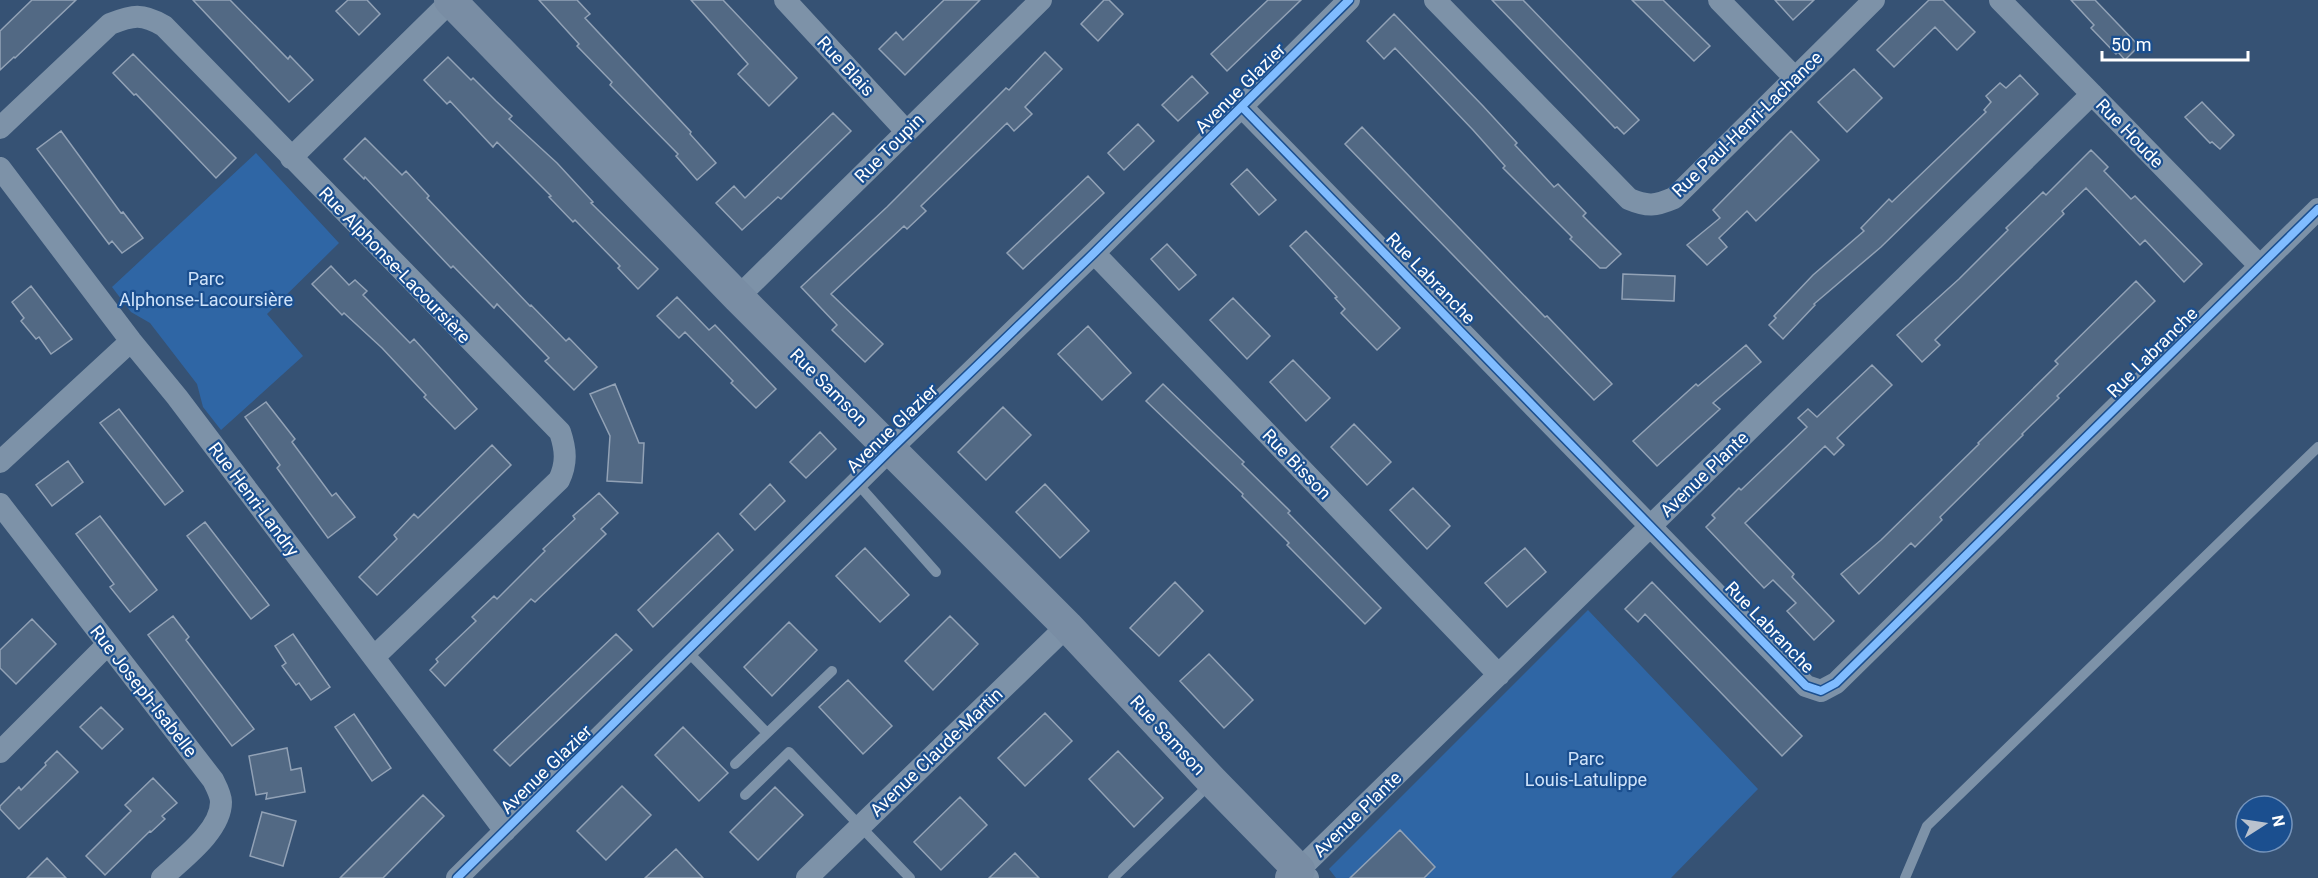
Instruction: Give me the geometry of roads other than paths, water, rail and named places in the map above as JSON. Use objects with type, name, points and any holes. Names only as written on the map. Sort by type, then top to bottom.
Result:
[{"type":"street","name":"Rue Blais","points":[[785,0],[906,131]]},
{"type":"street","name":"Rue Toupin","points":[[738,297],[1041,0]]},
{"type":"street","name":"Avenue Glazier","points":[[457,878],[1349,0]]},
{"type":"street","name":"Rue Paul-Henri-Lachance","points":[[1435,0],[1629,199],[1645,206],[1674,198],[1874,0]]},
{"type":"street","points":[[1719,0],[1794,77]]},
{"type":"street","name":"Rue Houde","points":[[2000,0],[2260,266]]},
{"type":"street","points":[[291,158],[451,1]]},
{"type":"street","name":"Rue Samson","points":[[451,1],[738,297],[1067,626],[1299,875]]},
{"type":"street","name":"Rue Alphonse-Lacoursière","points":[[0,128],[110,24],[128,17],[147,16],[164,26],[560,432],[565,448],[565,467],[559,480],[374,657]]},
{"type":"street","name":"Avenue Plante","points":[[1299,875],[1499,675],[2092,94]]},
{"type":"street","name":"Rue Labranche","points":[[1242,107],[1806,686],[1821,691],[1836,683],[2318,209]]},
{"type":"street","name":"Rue Henri-Landry","points":[[0,168],[131,341],[177,397],[505,831]]},
{"type":"street","name":"Rue Bisson","points":[[1094,253],[1499,675]]},
{"type":"street","points":[[0,462],[131,341]]},
{"type":"street","name":"Rue Joseph-Isabelle","points":[[0,504],[213,780],[221,799],[219,816],[212,829],[162,878]]},
{"type":"street","name":"Avenue Claude-Martin","points":[[807,878],[1067,626]]},
{"type":"street","points":[[0,752],[108,644]]},
{"type":"lane","points":[[1905,878],[1927,826],[2318,447]]},
{"type":"lane","points":[[857,483],[936,572]]},
{"type":"lane","points":[[688,652],[767,733]]},
{"type":"lane","points":[[735,764],[832,671]]},
{"type":"lane","points":[[745,795],[789,753],[910,878]]},
{"type":"lane","points":[[1113,878],[1212,781]]},
{"type":"park label","name":"Parc Alphonse-Lacoursière","points":[[206,288]]},
{"type":"park label","name":"Parc Louis-Latulippe","points":[[1586,768]]}]
